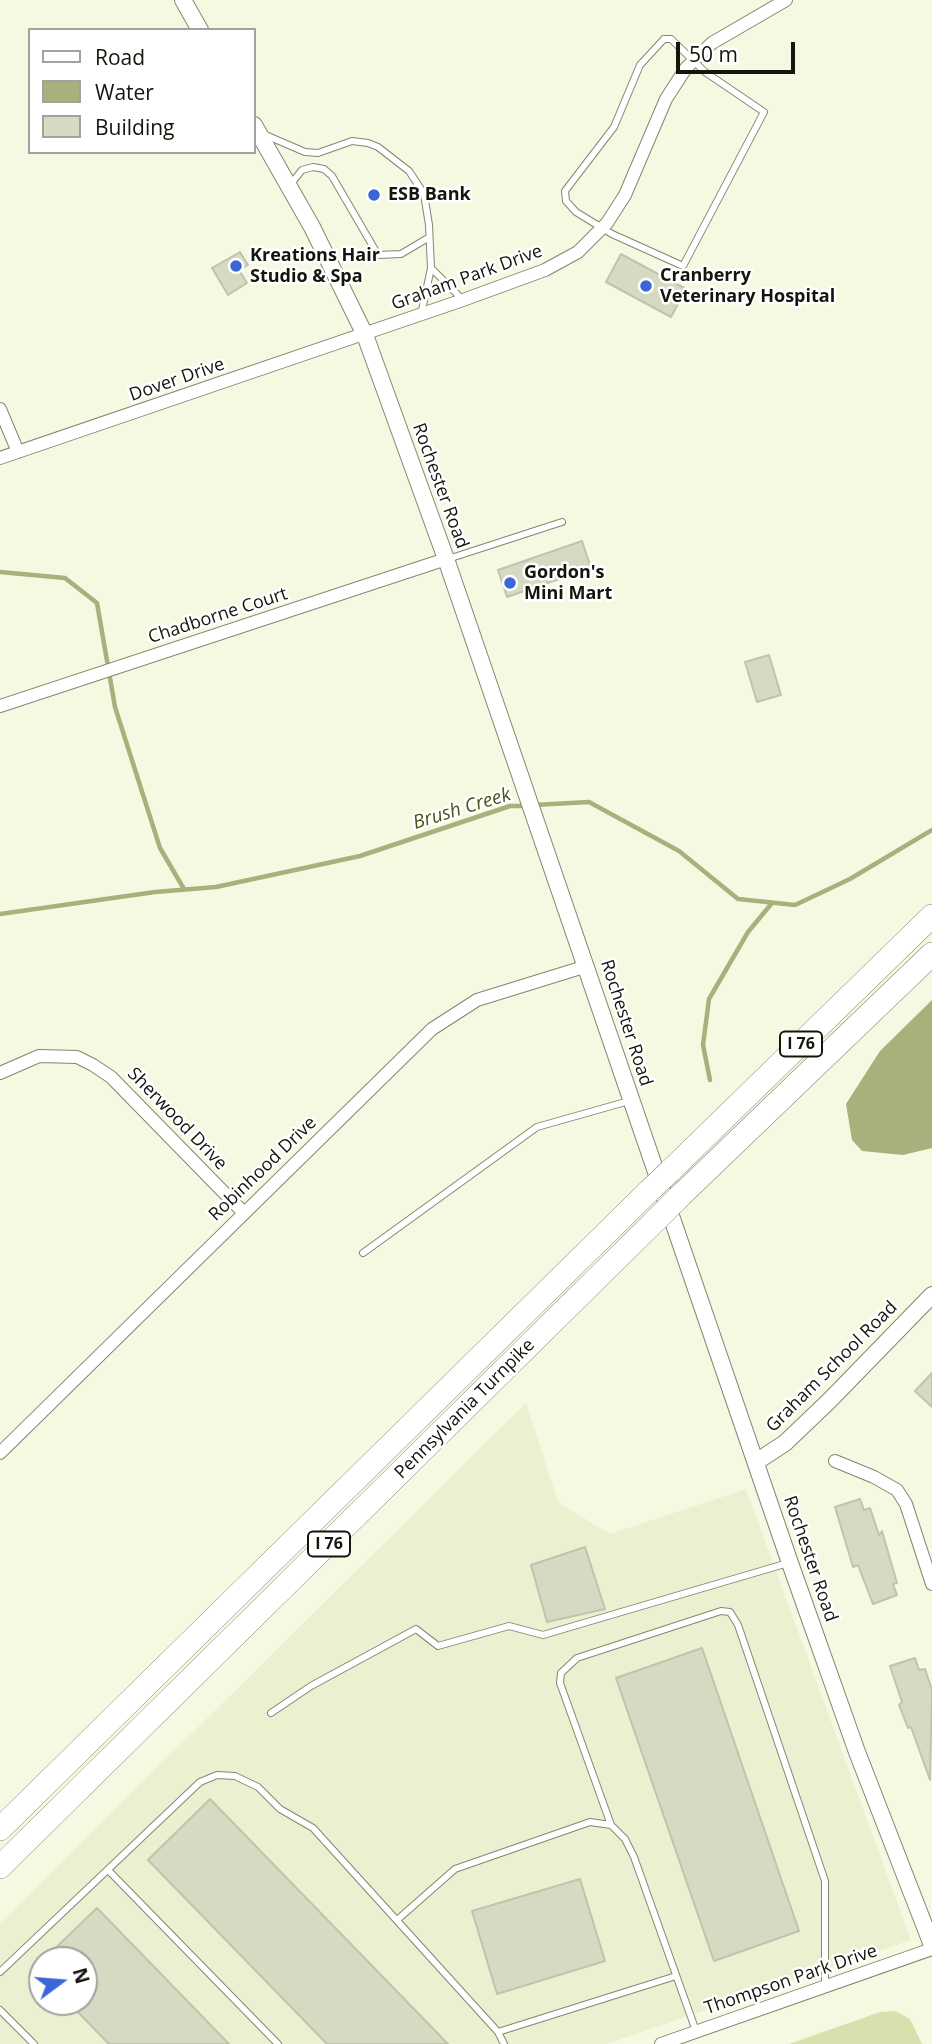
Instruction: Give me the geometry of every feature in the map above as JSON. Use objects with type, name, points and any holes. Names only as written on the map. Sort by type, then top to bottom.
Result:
[{"type":"highway","name":"Pennsylvania Turnpike","points":[[0,1829],[932,916]]},
{"type":"highway","name":"Pennsylvania Turnpike","points":[[0,1867],[679,1197],[932,954]]},
{"type":"street","points":[[183,0],[199,28]]},
{"type":"street","name":"Graham Park Drive","points":[[365,335],[545,270],[578,252],[602,228],[625,195],[666,99],[692,61],[712,43],[786,0]]},
{"type":"street","name":"Rochester Road","points":[[256,129],[365,335],[587,966],[790,1563],[857,1752],[932,1947]]},
{"type":"street","name":"Dover Drive","points":[[0,458],[365,335]]},
{"type":"street","points":[[0,409],[19,452]]},
{"type":"street","name":"Chadborne Court","points":[[0,706],[446,559]]},
{"type":"street","name":"Robinhood Drive","points":[[0,1453],[432,1029],[454,1012],[477,1000],[587,966]]},
{"type":"street","name":"Sherwood Drive","points":[[0,1073],[38,1056],[77,1057],[93,1065],[111,1077],[243,1212]]},
{"type":"street","name":"Graham School Road","points":[[756,1462],[785,1443],[821,1409],[932,1295]]},
{"type":"street","points":[[835,1461],[897,1490],[906,1504],[932,1584]]},
{"type":"street","name":"Thompson Park Drive","points":[[661,2044],[932,1947]]},
{"type":"lane","points":[[664,39],[671,39],[692,61],[764,112],[683,266],[602,228],[576,212],[566,201],[565,191],[614,127],[640,65],[652,49],[664,39]]},
{"type":"lane","points":[[256,129],[305,152],[318,153],[352,141],[378,147],[409,171],[424,194],[428,209],[431,268],[421,314]]},
{"type":"lane","points":[[289,187],[302,170],[313,166],[324,169],[332,176],[362,233],[378,255],[401,254],[428,238]]},
{"type":"lane","points":[[431,268],[463,300]]},
{"type":"lane","points":[[446,559],[562,522]]},
{"type":"lane","points":[[363,1253],[537,1127],[631,1101]]},
{"type":"lane","points":[[271,1713],[311,1686],[416,1629],[438,1646],[509,1626],[543,1635],[790,1563]]},
{"type":"lane","points":[[696,2031],[634,1857],[625,1839],[611,1825],[560,1683],[561,1673],[577,1658],[721,1611],[730,1612],[738,1625],[825,1881],[825,1987]]},
{"type":"lane","points":[[0,1972],[200,1782],[217,1774],[235,1776],[258,1787],[280,1809],[313,1828],[498,2032],[504,2044]]},
{"type":"lane","points":[[397,1920],[455,1869],[590,1822],[611,1825]]},
{"type":"lane","points":[[109,1871],[278,2044]]},
{"type":"lane","points":[[498,2032],[676,1976]]},
{"type":"lane","points":[[0,2010],[34,2044]]},
{"type":"shaded area","points":[[526,1403],[558,1502],[610,1534],[746,1489],[911,1940],[607,2044],[0,2044],[0,1923]]},
{"type":"shaded area","points":[[895,2011],[910,2019],[922,2044],[789,2044],[880,2012]]},
{"type":"water","points":[[932,1000],[932,1148],[903,1155],[862,1151],[852,1140],[846,1104],[880,1051]]},
{"type":"building","points":[[240,252],[248,265],[239,270],[247,283],[228,295],[212,268]]},
{"type":"building","name":"Cranberry Veterinary Hospital","points":[[621,254],[686,289],[671,317],[606,282]]},
{"type":"building","points":[[582,541],[591,568],[507,597],[498,570]]},
{"type":"building","points":[[769,655],[781,695],[757,702],[745,662]]},
{"type":"building","points":[[932,1373],[932,1407],[915,1391]]},
{"type":"building","points":[[860,1499],[864,1510],[870,1508],[879,1535],[882,1531],[897,1583],[893,1584],[897,1595],[873,1604],[858,1565],[853,1567],[835,1507]]},
{"type":"building","points":[[585,1547],[605,1609],[547,1622],[531,1565]]},
{"type":"building","points":[[702,1648],[799,1931],[714,1961],[616,1678]]},
{"type":"building","points":[[915,1658],[919,1670],[925,1669],[932,1690],[930,1780],[911,1727],[908,1728],[899,1705],[902,1702],[890,1666]]},
{"type":"building","points":[[210,1799],[448,2044],[327,2044],[148,1860]]},
{"type":"building","points":[[580,1879],[605,1961],[497,1994],[472,1911]]},
{"type":"building","points":[[97,1908],[229,2044],[109,2044],[82,2016],[98,2016],[98,1946],[58,1946]]},
{"type":"waterway","points":[[0,572],[65,578],[97,603],[115,707],[160,848],[184,889]]},
{"type":"waterway","name":"Brush Creek","points":[[534,805],[589,802],[679,851],[738,899],[795,905],[850,879],[932,830]]},
{"type":"waterway","name":"Brush Creek","points":[[0,914],[155,892],[216,887],[360,856],[510,806],[525,806]]},
{"type":"waterway","points":[[710,1080],[703,1045],[709,999],[748,932],[772,903]]},
{"type":"place","name":"ESB Bank","points":[[374,195]]},
{"type":"place","name":"Kreations Hair Studio & Spa","points":[[236,266]]},
{"type":"place","name":"Cranberry Veterinary Hospital","points":[[646,286]]},
{"type":"place","name":"Gordon's Mini Mart","points":[[510,583]]}]
